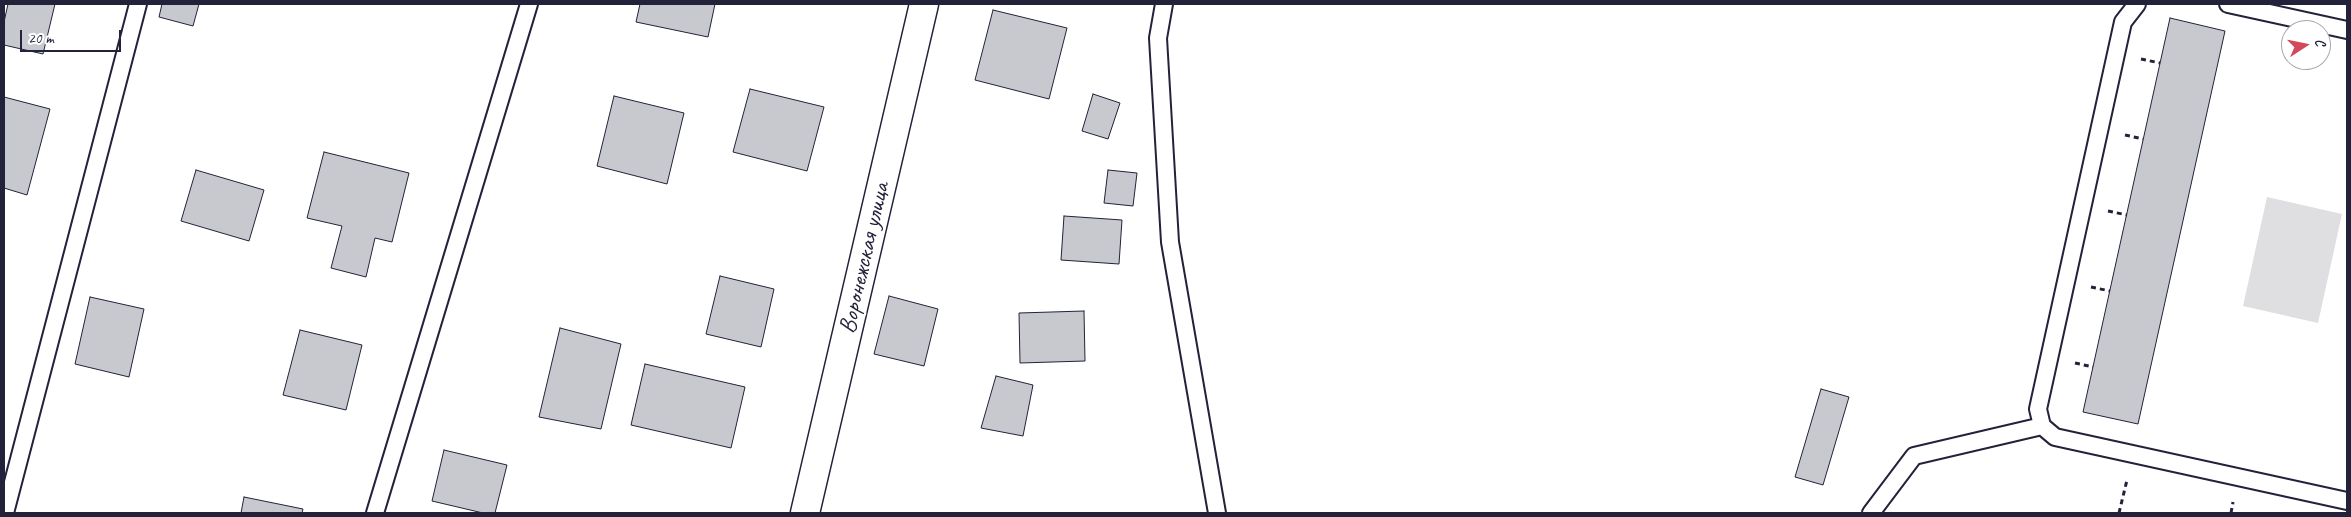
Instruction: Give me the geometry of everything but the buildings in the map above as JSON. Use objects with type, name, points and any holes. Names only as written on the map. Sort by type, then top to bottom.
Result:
[{"type":"street","name":"Воронежская улица","points":[[805,513],[924,4]]},
{"type":"lane","points":[[5,513],[138,4]]},
{"type":"lane","points":[[377,512],[529,4]]},
{"type":"lane","points":[[1164,4],[1158,38],[1170,242],[1217,513]]},
{"type":"lane","points":[[2137,4],[2124,22],[2038,410],[2042,426],[2055,437],[2347,501]]},
{"type":"lane","points":[[2228,4],[2347,30]]},
{"type":"lane","points":[[1871,513],[1914,456],[2042,426]]},
{"type":"path","points":[[2119,513],[2132,454]]},
{"type":"shaded area","points":[[2267,197],[2342,214],[2318,323],[2243,306]]}]
